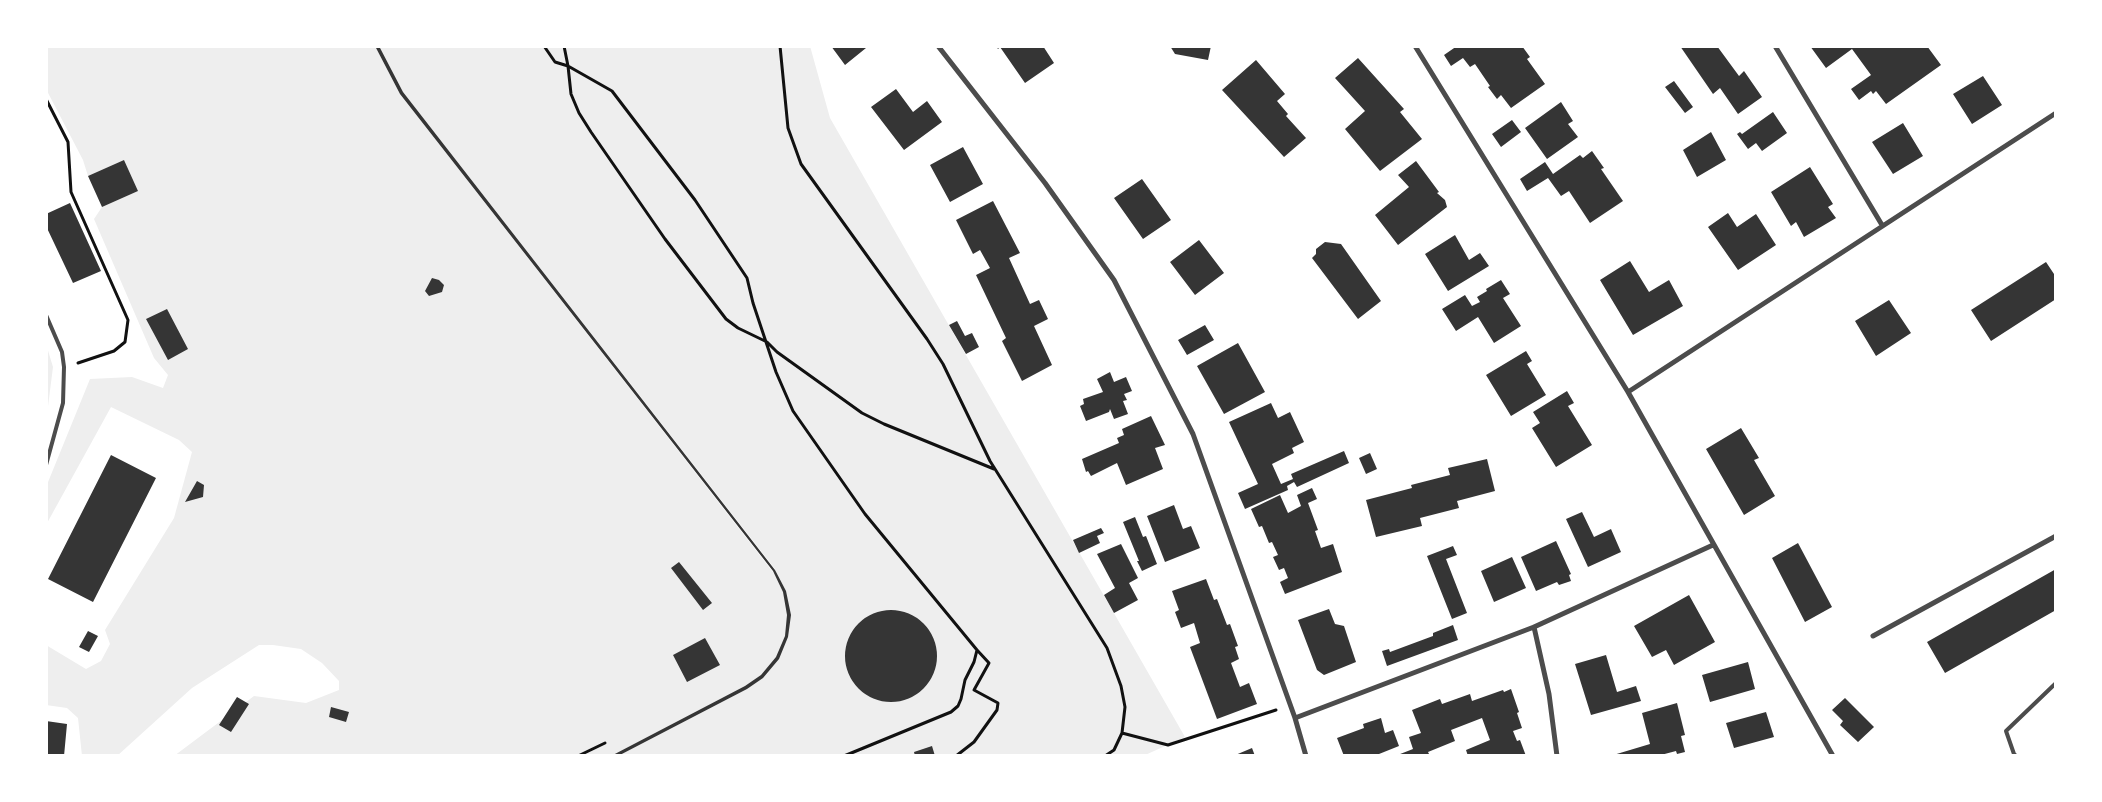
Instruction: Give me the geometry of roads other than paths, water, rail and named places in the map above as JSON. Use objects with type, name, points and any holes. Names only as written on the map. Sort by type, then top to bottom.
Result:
[{"type":"street","points":[[938,46],[1045,183],[1114,280],[1193,434],[1295,718],[1306,756]]},
{"type":"street","points":[[1415,46],[1628,392],[1833,756]]},
{"type":"street","points":[[1775,46],[1882,225]]},
{"type":"street","points":[[1628,392],[2056,113]]},
{"type":"street","points":[[1873,636],[2056,536]]},
{"type":"street","points":[[1295,718],[1534,627],[1713,545]]},
{"type":"street","points":[[1534,627],[1549,694],[1557,756]]},
{"type":"lane","points":[[46,315],[62,352],[64,367],[63,403],[46,465]]},
{"type":"lane","points":[[2016,756],[2006,731],[2056,683]]}]
